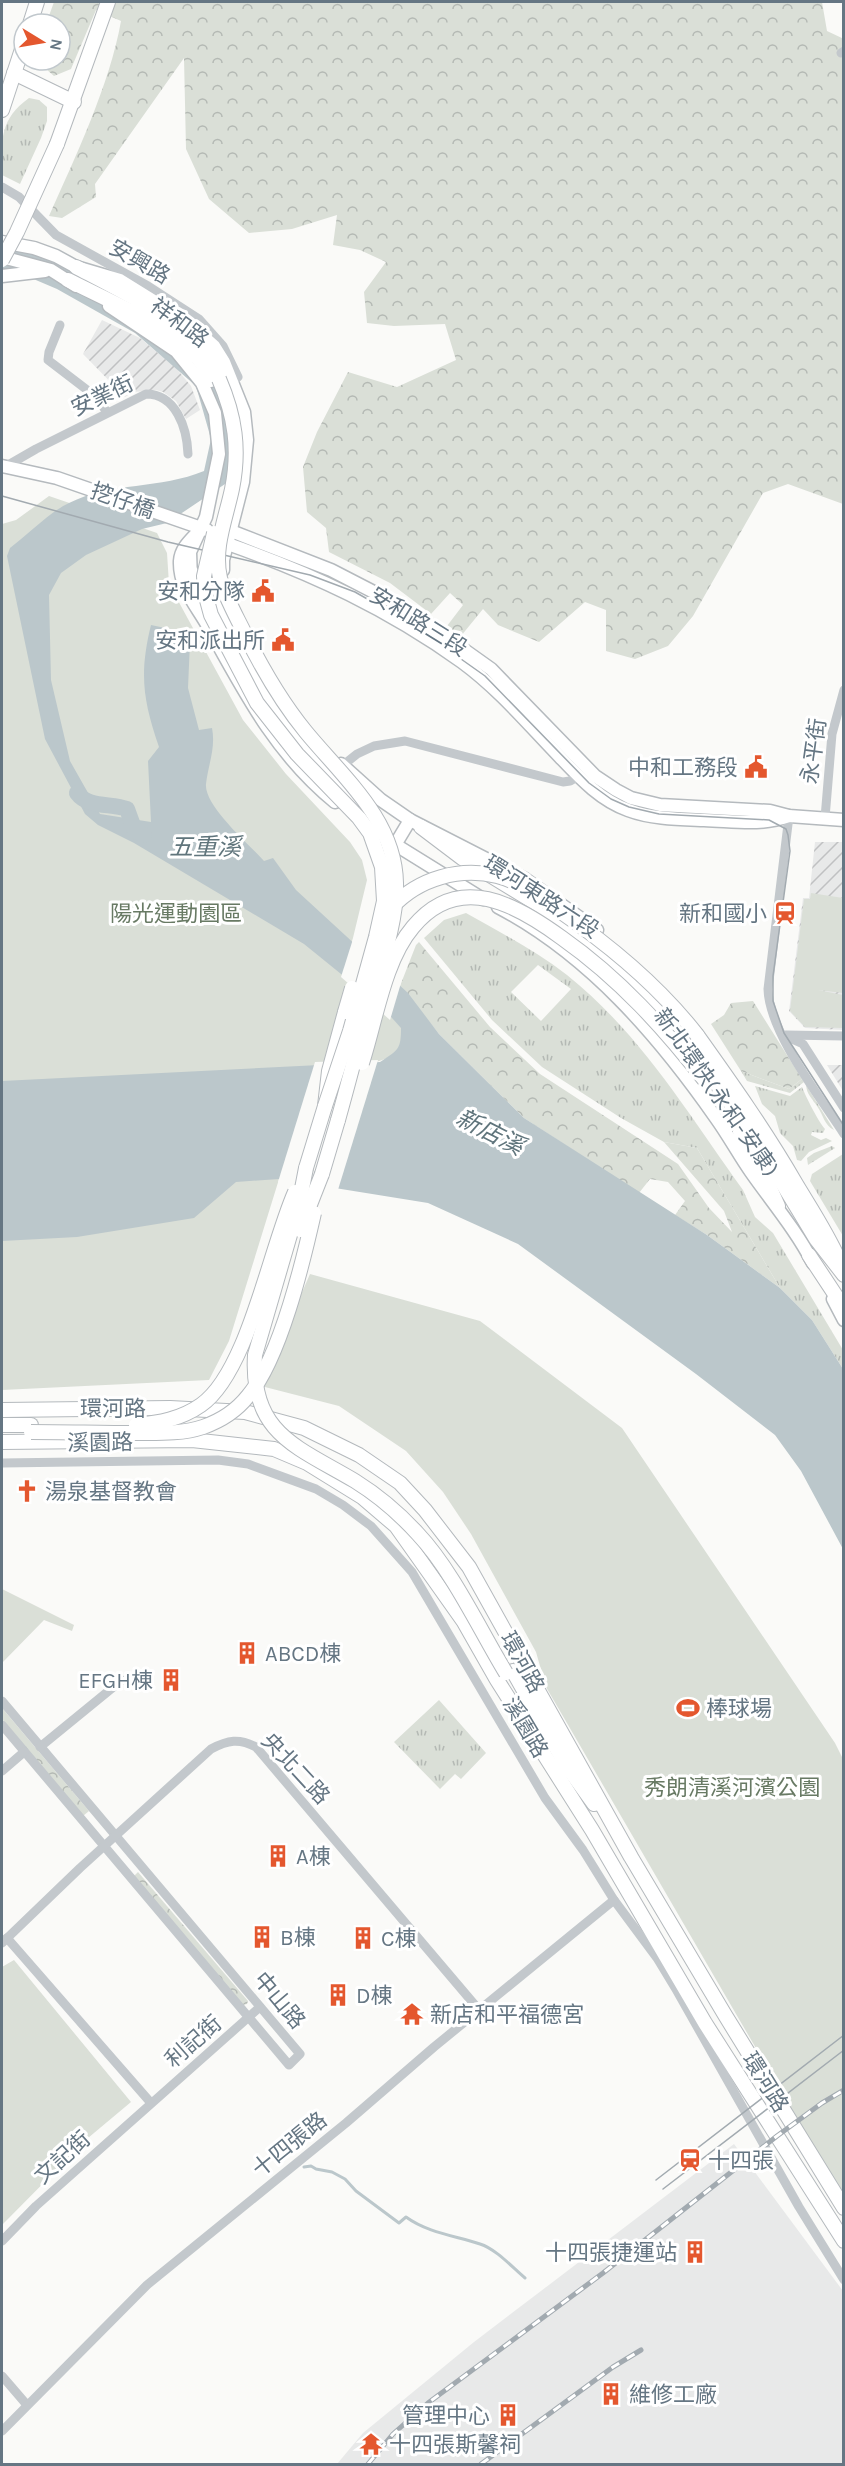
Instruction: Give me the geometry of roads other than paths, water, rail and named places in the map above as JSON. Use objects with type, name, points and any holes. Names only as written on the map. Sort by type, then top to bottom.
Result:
[{"type":"highway","points":[[2,259],[17,232],[57,144],[74,102],[108,2]]},
{"type":"highway","points":[[2,110],[14,73],[74,102]]},
{"type":"highway","points":[[76,267],[124,292],[191,337],[206,352],[221,380],[234,421],[237,442],[234,479],[219,549],[220,577],[228,601],[263,671],[284,704],[357,789],[370,833],[379,853],[384,882],[384,901],[352,1021],[306,1168],[299,1204],[255,1355],[254,1375],[264,1412],[287,1440],[372,1493],[390,1506],[420,1536],[448,1575],[566,1764],[631,1857]]},
{"type":"highway","points":[[2,1425],[174,1433],[203,1427],[222,1418],[249,1396],[263,1375],[272,1354],[297,1278],[322,1174],[386,946],[396,898],[394,856],[381,825],[327,787],[274,728],[257,703],[211,615],[205,593],[205,566],[225,489],[230,454],[221,380],[173,337],[68,280]]},
{"type":"highway","points":[[216,534],[205,577],[208,595],[228,634]]},
{"type":"highway","points":[[191,572],[274,708],[364,813]]},
{"type":"highway","name":"新北環快(永和-安康)","points":[[415,823],[462,858],[539,905],[614,964],[656,1004],[708,1071],[816,1239],[843,1275]]},
{"type":"highway","points":[[325,1106],[329,1071],[345,1012],[360,961],[375,930],[397,902],[411,890],[428,881],[452,874],[483,873],[499,877],[537,895],[616,952],[666,1000],[697,1035],[741,1095],[772,1143],[831,1242],[843,1270]]},
{"type":"highway","points":[[338,1120],[356,1080],[390,972],[404,938],[422,916],[435,907],[468,897],[494,900],[519,909],[588,956],[654,1017],[707,1083],[746,1140],[778,1206]]},
{"type":"highway","points":[[2,1432],[31,1428],[154,1423],[190,1412],[214,1393],[235,1363],[284,1218],[306,1168]]},
{"type":"highway","points":[[322,1174],[296,1240],[264,1352],[264,1386],[269,1404],[286,1430],[320,1454],[386,1492],[421,1526],[458,1577],[592,1830]]},
{"type":"highway","points":[[809,1255],[843,1310]]},
{"type":"highway","name":"環河路","points":[[4,1409],[170,1408],[245,1412],[304,1428],[359,1455],[400,1483],[425,1510],[469,1567],[631,1857],[843,2208]]},
{"type":"highway","name":"環河路","points":[[2,1442],[192,1440],[274,1449],[308,1462],[362,1497],[396,1526],[464,1622],[497,1680],[592,1830],[705,2023],[843,2241]]},
{"type":"main road","points":[[2,242],[34,248],[76,267]]},
{"type":"main road","name":"祥和路","points":[[2,259],[51,270],[68,280],[176,351],[202,383],[215,413],[219,454],[211,500],[202,528]]},
{"type":"main road","points":[[2,276],[51,270]]},
{"type":"main road","points":[[216,534],[231,531],[243,482],[247,440],[244,412],[221,380]]},
{"type":"main road","name":"挖仔橋","points":[[3,467],[57,478],[189,524]]},
{"type":"main road","points":[[211,500],[237,506]]},
{"type":"main road","name":"安和路三段","points":[[189,524],[216,534],[228,544],[275,554],[331,570],[376,593],[491,669],[583,772],[616,790],[645,802],[680,807],[770,811],[789,816],[843,820]]},
{"type":"main road","name":"環河東路六段","points":[[202,528],[190,552],[190,580],[208,626]]},
{"type":"main road","name":"環河東路六段","points":[[202,528],[182,550],[180,563],[183,583],[243,692],[282,747],[332,799],[372,831],[531,928],[578,960],[625,1004],[646,1026],[679,1068],[716,1118],[752,1173],[778,1206],[809,1255],[843,1320]]},
{"type":"main road","name":"安和路三段","points":[[231,531],[275,554]]},
{"type":"main road","name":"環河東路六段","points":[[231,531],[224,560],[223,581],[249,639],[268,674],[302,724],[342,766],[381,800],[415,823],[525,879],[601,933],[660,987],[699,1031],[741,1087],[843,1256]]},
{"type":"main road","points":[[394,845],[415,823]]},
{"type":"street","name":"安興路","points":[[2,187],[19,197],[56,235],[148,286],[199,319],[223,346],[238,377],[221,380]]},
{"type":"street","points":[[60,325],[48,360],[95,396],[107,412]]},
{"type":"street","name":"安業街","points":[[3,467],[146,394],[161,396],[173,406],[185,436],[188,454]]},
{"type":"street","name":"永平街","points":[[825,818],[832,734],[843,690]]},
{"type":"street","points":[[342,766],[357,754],[374,746],[405,741],[563,782],[570,781],[583,772]]},
{"type":"street","points":[[789,816],[768,989],[772,1018],[843,1134]]},
{"type":"street","points":[[783,1035],[843,1036]]},
{"type":"street","points":[[783,1035],[803,1044],[843,1108]]},
{"type":"street","name":"溪園路","points":[[2,1463],[218,1460],[248,1464],[316,1489],[344,1505],[371,1526],[412,1572],[545,1798],[583,1850],[614,1900],[657,1958],[799,2208],[843,2280]]},
{"type":"street","points":[[40,1747],[122,1680]]},
{"type":"street","name":"中山路","points":[[2,1701],[300,2054],[288,2065],[2,1725]]},
{"type":"street","name":"央北二路","points":[[4,1941],[211,1749],[234,1740],[246,1741],[256,1747],[480,2011]]},
{"type":"street","points":[[2,1771],[24,1752]]},
{"type":"street","name":"十四張路","points":[[2,2431],[147,2285],[614,1900]]},
{"type":"street","points":[[4,1941],[151,2103]]},
{"type":"street","name":"利記街","points":[[151,2103],[260,2007]]},
{"type":"street","name":"文記街","points":[[2,2241],[36,2206],[151,2103]]},
{"type":"street","points":[[2,2376],[27,2405]]},
{"type":"water","name":"新店溪","points":[[2,243],[55,263],[181,327],[245,412],[231,480],[167,523],[142,529],[86,555],[61,573],[49,595],[51,680],[70,761],[100,814],[151,822],[148,761],[159,747],[149,715],[144,687],[147,642],[151,625],[184,632],[190,642],[188,688],[199,730],[212,728],[213,743],[206,784],[207,793],[229,825],[264,861],[273,858],[296,890],[408,993],[439,1034],[524,1118],[707,1235],[780,1288],[812,1320],[843,1369],[843,1549],[801,1471],[775,1435],[696,1374],[518,1244],[428,1203],[279,1179],[236,1182],[194,1218],[77,1237],[2,1241],[2,1081],[380,1062],[397,1049],[401,1028],[383,1008],[304,944],[134,843],[98,825],[85,814],[45,739],[7,556],[10,548],[54,512],[85,496],[119,488],[171,481],[204,471],[211,439],[196,386],[135,333],[57,289],[17,272],[2,272]]},
{"type":"waterway","name":"五重溪","points":[[77,793],[93,803],[127,809],[135,831],[144,835]]},
{"type":"waterway","points":[[304,2167],[311,2166],[332,2172],[345,2179],[356,2191],[399,2223],[406,2217],[433,2230],[486,2246],[525,2278]]},
{"type":"tram line","points":[[2,496],[168,542],[310,575],[355,592],[413,625],[485,676],[589,783],[611,799],[629,807],[659,814],[769,820],[786,829],[790,851],[773,976],[773,1001],[784,1033],[844,1126]]},
{"type":"tram line","points":[[656,2180],[844,2035]]},
{"type":"tram line","points":[[663,2189],[844,2050]]},
{"type":"railway","points":[[368,2464],[393,2434],[428,2403],[603,2273],[777,2136],[844,2090]]},
{"type":"railway","points":[[481,2464],[613,2367],[641,2350]]},
{"type":"place","name":"安和分隊","points":[[263,591]]},
{"type":"place","name":"安和派出所","points":[[283,640]]},
{"type":"place","name":"中和工務段","points":[[756,767]]},
{"type":"place","name":"新和國小","points":[[785,913]]},
{"type":"place","name":"湯泉基督教會","points":[[27,1491]]},
{"type":"place","name":"ABCD棟","points":[[247,1653]]},
{"type":"place","name":"EFGH棟","points":[[171,1680]]},
{"type":"place","name":"棒球場","points":[[688,1708]]},
{"type":"place","name":"A棟","points":[[278,1856]]},
{"type":"place","name":"B棟","points":[[262,1937]]},
{"type":"place","name":"C棟","points":[[363,1938]]},
{"type":"place","name":"D棟","points":[[338,1995]]},
{"type":"place","name":"新店和平福德宮","points":[[412,2014]]},
{"type":"place","name":"十四張","points":[[690,2160]]},
{"type":"place","name":"十四張捷運站","points":[[695,2252]]},
{"type":"place","name":"維修工廠","points":[[611,2394]]},
{"type":"place","name":"管理中心","points":[[508,2415]]},
{"type":"place","name":"十四張斯馨祠","points":[[371,2444]]},
{"type":"park label","name":"陽光運動園區","points":[[176,913]]},
{"type":"park label","name":"秀朗清溪河濱公園","points":[[732,1787]]}]
